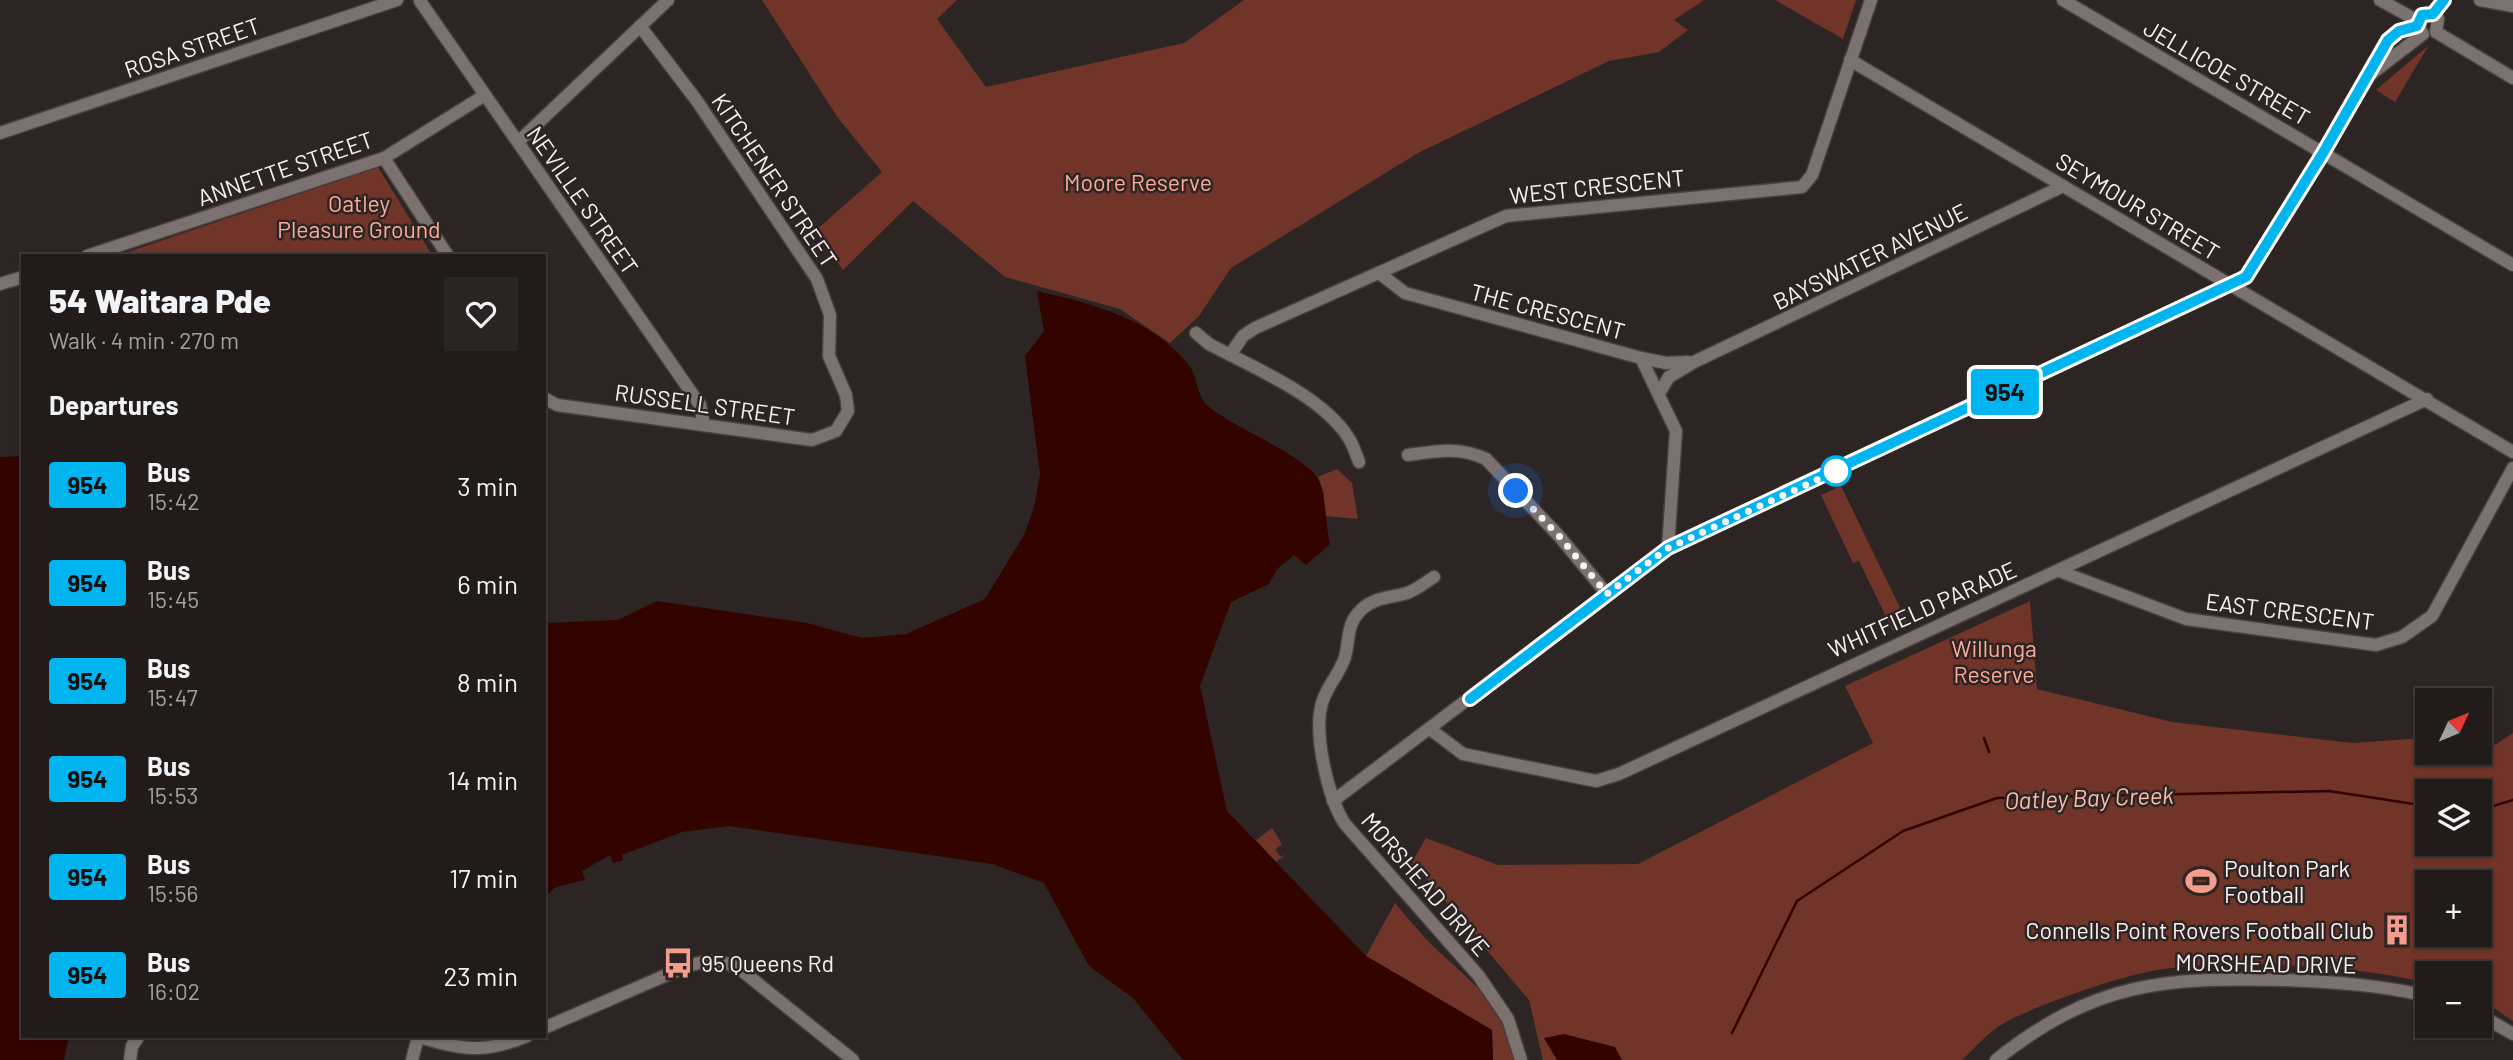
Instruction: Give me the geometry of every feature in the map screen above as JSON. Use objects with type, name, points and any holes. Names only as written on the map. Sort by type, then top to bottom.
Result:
[{"type":"street","name":"ROSA STREET","points":[[0,133],[397,0]]},
{"type":"street","points":[[409,0],[421,0]]},
{"type":"street","name":"NEVILLE STREET","points":[[421,0],[700,405],[704,425]]},
{"type":"street","points":[[518,142],[668,0]]},
{"type":"street","name":"WEST CRESCENT","points":[[1230,355],[1243,336],[1255,328],[1506,216],[1802,187],[1812,175],[1871,0]]},
{"type":"street","name":"JELLICOE STREET","points":[[2063,0],[2513,265]]},
{"type":"street","points":[[2380,0],[2419,27],[2436,32],[2513,78]]},
{"type":"street","points":[[2433,14],[2444,0]]},
{"type":"street","points":[[2480,0],[2513,6]]},
{"type":"street","points":[[1333,801],[1668,548],[2232,286],[2256,266],[2323,153],[2388,40],[2395,9]]},
{"type":"street","points":[[2367,76],[2419,27],[2426,13],[2433,14],[2439,22],[2436,32]]},
{"type":"street","name":"KITCHENER STREET","points":[[640,26],[675,70],[817,279],[830,315],[829,356],[846,395],[848,411]]},
{"type":"street","points":[[2388,40],[2399,31],[2419,27]]},
{"type":"street","name":"SEYMOUR STREET","points":[[1850,60],[2513,452]]},
{"type":"street","name":"ANNETTE STREET","points":[[93,254],[384,158],[485,95]]},
{"type":"street","points":[[384,158],[447,254]]},
{"type":"street","name":"BAYSWATER AVENUE","points":[[1659,393],[1669,377],[1694,362],[2063,186]]},
{"type":"street","name":"THE CRESCENT","points":[[1379,273],[1405,293],[1641,358],[1675,425],[1677,437],[1668,548]]},
{"type":"street","points":[[0,284],[21,278]]},
{"type":"street","points":[[1196,333],[1301,394],[1326,414],[1349,438],[1359,462]]},
{"type":"street","name":"BAYSWATER AVENUE","points":[[1641,358],[1666,363],[1694,362]]},
{"type":"street","name":"RUSSELL STREET","points":[[546,399],[557,405],[812,440],[836,431],[848,411]]},
{"type":"street","name":"WHITFIELD PARADE","points":[[1430,729],[1463,754],[1596,781],[1619,774],[2427,400]]},
{"type":"street","points":[[1408,455],[1452,449],[1470,451],[1486,459],[1559,536],[1607,594]]},
{"type":"street","name":"EAST CRESCENT","points":[[2059,570],[2186,620],[2376,645],[2402,637],[2432,616],[2513,468]]},
{"type":"street","name":"MORSHEAD DRIVE","points":[[1434,577],[1409,593],[1378,598],[1363,609],[1349,625],[1346,654],[1338,676],[1323,700],[1321,715],[1326,772],[1333,801],[1350,831],[1478,975],[1508,1019],[1521,1060]]},
{"type":"street","points":[[546,1027],[685,967],[705,961],[723,961],[741,970],[853,1060]]},
{"type":"street","name":"MORSHEAD DRIVE","points":[[1996,1060],[2034,1032],[2072,1010],[2101,998],[2160,983],[2189,979],[2290,981],[2383,987],[2415,994]]},
{"type":"street","points":[[2492,1022],[2513,1034]]},
{"type":"street","points":[[130,1060],[132,1046],[138,1038]]},
{"type":"street","points":[[412,1060],[417,1038]]},
{"type":"street","points":[[425,1038],[474,1051],[498,1047],[522,1038]]},
{"type":"green space","name":"Moore Reserve","points":[[762,0],[957,0],[937,19],[986,87],[1184,43],[1244,0],[1704,0],[1674,20],[1688,30],[1659,52],[1609,61],[1418,153],[1231,268],[1199,316],[1170,343],[1120,309],[1005,277],[913,201],[843,270],[815,231],[882,172],[838,118]]},
{"type":"green space","points":[[1775,0],[1856,0],[1843,39]]},
{"type":"green space","points":[[2429,45],[2395,102],[2376,90]]},
{"type":"green space","name":"Oatley Pleasure Ground","points":[[378,167],[431,254],[122,254]]},
{"type":"green space","points":[[1337,469],[1352,483],[1358,519],[1324,516],[1324,493],[1318,477]]},
{"type":"green space","points":[[1841,486],[1908,624],[1893,631],[1859,561],[1853,563],[1821,495]]},
{"type":"green space","name":"Willunga Reserve","points":[[2030,601],[2037,689],[2172,722],[2352,743],[2415,739],[2415,765],[2492,765],[2492,741],[2495,745],[2513,733],[2513,1021],[2492,1007],[2492,961],[2415,961],[2415,981],[2365,972],[2290,965],[2215,965],[2152,971],[2077,992],[2000,1025],[1962,1060],[1543,1060],[1529,1000],[1412,862],[1426,838],[1498,865],[1638,864],[1873,743],[1845,686]]},
{"type":"green space","points":[[1272,828],[1282,844],[1275,850],[1281,857],[1288,853],[1276,862],[1256,840]]},
{"type":"green space","points":[[1395,903],[1427,940],[1469,979],[1495,1008],[1505,1024],[1514,1060],[1493,1060],[1492,1030],[1366,956]]},
{"type":"shaded area","points":[[1037,291],[1079,301],[1139,324],[1173,348],[1188,364],[1205,403],[1229,421],[1300,461],[1319,481],[1330,544],[1306,565],[1294,555],[1277,569],[1269,584],[1231,602],[1200,686],[1227,811],[1366,956],[1492,1030],[1493,1060],[1183,1060],[1133,998],[1089,966],[1044,883],[992,864],[729,826],[682,832],[622,855],[623,860],[613,863],[610,855],[582,871],[585,880],[556,887],[546,896],[546,623],[618,620],[657,601],[807,623],[862,638],[906,634],[985,599],[1024,535],[1034,507],[1040,474],[1025,356],[1044,331]]},
{"type":"shaded area","points":[[21,456],[21,1038],[69,1038],[64,1060],[0,1060],[0,457]]},
{"type":"shaded area","points":[[1564,1034],[1615,1047],[1622,1060],[1557,1060],[1544,1038]]},
{"type":"waterway","points":[[1984,738],[1989,752]]},
{"type":"waterway","name":"Oatley Bay Creek","points":[[1732,1033],[1797,901],[1903,831],[1997,798],[2329,791],[2415,804]]},
{"type":"waterway","name":"Oatley Bay Creek","points":[[2492,806],[2513,800]]},
{"type":"bus line","name":"954","points":[[1470,699],[1668,548],[2232,286],[2246,277],[2256,266],[2388,40],[2406,27],[2417,26],[2422,15],[2433,14],[2444,0]]},
{"type":"place","name":"Poulton Park Football","points":[[2201,881]]},
{"type":"place","name":"Connells Point Rovers Football Club","points":[[2397,930]]},
{"type":"place","name":"95 Queens Rd","points":[[678,963]]},
{"type":"route","points":[[1516,491],[1559,536],[1607,594],[1668,548],[1836,471]]}]
